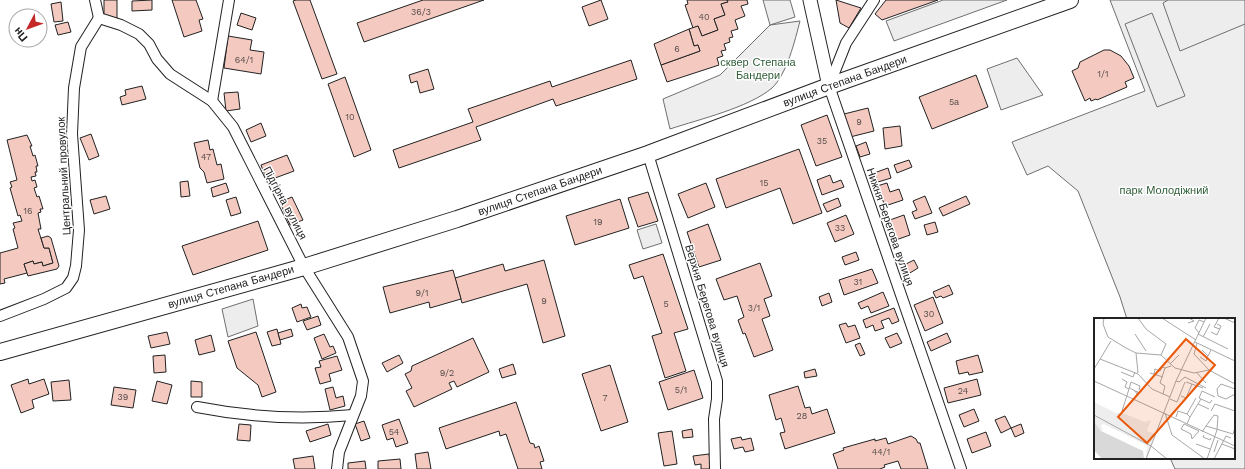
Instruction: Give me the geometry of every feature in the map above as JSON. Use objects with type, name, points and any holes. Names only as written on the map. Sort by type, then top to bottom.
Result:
[{"type":"main road","name":"вулиця Степана Бандери","points":[[0,352],[304,267],[457,219],[648,154],[829,86],[1070,0]]},
{"type":"street","points":[[94,0],[99,18]]},
{"type":"street","points":[[212,102],[229,0]]},
{"type":"street","points":[[810,0],[829,86]]},
{"type":"street","points":[[829,86],[846,43],[874,0]]},
{"type":"street","name":"Підгірна вулиця","points":[[99,18],[121,25],[139,34],[149,44],[157,59],[170,74],[212,102],[233,127],[304,267],[348,337],[363,380],[361,396],[339,452],[337,469]]},
{"type":"street","name":"Центральний провулок","points":[[0,316],[44,299],[66,288],[74,278],[80,230],[72,134],[74,88],[81,47],[99,18]]},
{"type":"street","name":"Нижня Берегова вулиця","points":[[829,86],[961,469]]},
{"type":"street","name":"Верхня Берегова вулиця","points":[[648,154],[717,381],[717,399],[714,419],[715,469]]},
{"type":"street","points":[[197,407],[234,414],[291,417],[330,418],[354,415]]},
{"type":"green space","name":"парк Молодіжний","points":[[1110,0],[1245,0],[1245,469],[1175,469],[1170,459],[1235,459],[1235,318],[1127,318],[1120,297],[1078,191],[1048,166],[1027,175],[1012,142],[1145,91]]},
{"type":"green space","name":"сквер Степана Бандери","points":[[800,21],[786,66],[772,88],[762,95],[737,107],[670,129],[663,99],[720,75],[770,25]]},
{"type":"shaded area","points":[[763,0],[790,0],[795,17],[770,25]]},
{"type":"shaded area","points":[[943,0],[1007,0],[894,41],[886,21]]},
{"type":"shaded area","points":[[1168,0],[1245,0],[1245,24],[1180,51],[1163,3]]},
{"type":"shaded area","points":[[1152,13],[1185,96],[1157,107],[1125,24]]},
{"type":"shaded area","points":[[1017,58],[1043,95],[1001,110],[987,69]]},
{"type":"shaded area","points":[[656,224],[662,243],[643,249],[637,230]]},
{"type":"shaded area","points":[[253,299],[258,326],[228,337],[222,309]]},
{"type":"building","points":[[104,0],[117,0],[117,19],[104,16]]},
{"type":"building","points":[[152,0],[152,10],[132,11],[132,1]]},
{"type":"building","points":[[172,0],[196,0],[203,19],[199,20],[202,31],[184,37]]},
{"type":"building","points":[[310,0],[337,74],[322,79],[293,1]]},
{"type":"building","points":[[423,0],[484,0],[364,42],[357,23]]},
{"type":"building","points":[[601,0],[608,19],[589,26],[582,7]]},
{"type":"building","points":[[687,0],[727,0],[728,2],[721,4],[725,15],[714,19],[718,30],[702,36],[698,26],[693,28],[685,5],[688,4]]},
{"type":"building","points":[[727,0],[747,0],[748,4],[741,6],[745,16],[735,20],[738,29],[731,31],[733,37],[729,38],[730,42],[724,44],[726,50],[721,51],[723,56],[717,58],[719,65],[667,82],[661,65],[700,51],[698,45],[694,46],[689,29],[698,26],[702,36],[718,30],[714,19],[725,15],[721,4],[728,2]]},
{"type":"building","points":[[836,0],[861,8],[849,28],[840,23]]},
{"type":"building","points":[[886,0],[938,0],[882,20],[875,14]]},
{"type":"building","points":[[61,2],[63,21],[54,22],[51,4]]},
{"type":"building","points":[[241,13],[256,18],[252,30],[237,25]]},
{"type":"building","points":[[68,22],[71,32],[58,35],[55,25]]},
{"type":"building","points":[[689,29],[694,46],[698,45],[700,51],[661,65],[654,44]]},
{"type":"building","points":[[228,36],[252,40],[250,50],[264,52],[261,74],[224,68]]},
{"type":"building","points":[[1104,50],[1110,50],[1121,56],[1129,66],[1134,78],[1125,82],[1127,87],[1097,100],[1091,101],[1090,98],[1085,101],[1072,71],[1078,68],[1080,62]]},
{"type":"building","points":[[631,60],[637,79],[556,106],[553,99],[476,127],[481,140],[399,168],[393,150],[473,122],[468,109],[550,81],[552,87]]},
{"type":"building","points":[[428,69],[434,89],[420,93],[417,81],[411,83],[409,75]]},
{"type":"building","points":[[976,75],[988,107],[932,129],[919,97]]},
{"type":"building","points":[[345,77],[371,150],[354,157],[328,84]]},
{"type":"building","points":[[142,86],[146,99],[122,105],[120,97],[126,95],[125,90]]},
{"type":"building","points":[[238,92],[240,109],[226,111],[224,93]]},
{"type":"building","points":[[868,108],[874,131],[850,137],[844,114]]},
{"type":"building","points":[[827,115],[842,157],[816,166],[801,125]]},
{"type":"building","points":[[261,123],[266,136],[251,142],[246,130]]},
{"type":"building","points":[[900,126],[902,146],[885,149],[883,128]]},
{"type":"building","points":[[91,134],[99,156],[89,160],[80,138]]},
{"type":"building","points":[[27,135],[32,146],[30,146],[33,156],[35,155],[38,166],[36,166],[36,176],[31,177],[32,181],[35,180],[37,187],[34,188],[37,197],[39,196],[43,209],[40,209],[41,212],[38,213],[41,229],[38,229],[44,248],[49,248],[53,263],[43,266],[42,262],[34,264],[33,261],[24,264],[27,273],[4,279],[5,283],[0,284],[0,253],[18,248],[13,223],[22,221],[20,215],[18,216],[10,188],[12,187],[10,182],[17,180],[7,140]]},
{"type":"building","points":[[208,140],[210,150],[213,149],[217,165],[221,164],[224,179],[207,183],[204,172],[200,168],[194,143]]},
{"type":"building","points":[[866,142],[870,154],[860,157],[856,146]]},
{"type":"building","points":[[799,149],[822,213],[793,224],[780,188],[726,208],[716,179]]},
{"type":"building","points":[[287,155],[294,171],[267,181],[261,165]]},
{"type":"building","points":[[909,160],[912,167],[897,173],[894,165]]},
{"type":"building","points":[[888,168],[891,178],[878,182],[874,173]]},
{"type":"building","points":[[830,175],[833,183],[841,180],[844,187],[822,195],[817,180]]},
{"type":"building","points":[[188,181],[190,196],[181,197],[180,182]]},
{"type":"building","points":[[226,183],[229,192],[213,197],[211,188]]},
{"type":"building","points":[[706,183],[715,207],[688,218],[678,194]]},
{"type":"building","points":[[887,183],[890,192],[899,189],[903,200],[885,206],[877,186]]},
{"type":"building","points":[[648,192],[658,221],[638,227],[628,198]]},
{"type":"building","points":[[106,196],[110,209],[94,214],[90,200]]},
{"type":"building","points":[[925,196],[932,213],[915,219],[912,212],[917,210],[913,201]]},
{"type":"building","points":[[966,196],[970,204],[943,216],[939,208]]},
{"type":"building","points":[[236,197],[241,213],[231,216],[226,200]]},
{"type":"building","points":[[292,197],[303,220],[290,225],[280,202]]},
{"type":"building","points":[[838,198],[841,206],[827,212],[823,204]]},
{"type":"building","points":[[620,199],[629,228],[575,245],[566,216]]},
{"type":"building","points":[[846,215],[854,234],[835,242],[827,223]]},
{"type":"building","points":[[904,215],[910,235],[893,241],[887,221]]},
{"type":"building","points":[[258,221],[268,250],[193,275],[182,246]]},
{"type":"building","points":[[935,222],[938,232],[927,235],[924,225]]},
{"type":"building","points":[[708,224],[721,260],[699,267],[687,232]]},
{"type":"building","points":[[48,236],[51,238],[59,266],[57,269],[28,276],[24,264],[33,261],[34,264],[42,262],[43,266],[53,263],[49,248],[44,248],[41,238]]},
{"type":"building","points":[[856,252],[859,260],[845,265],[842,257]]},
{"type":"building","points":[[663,254],[688,329],[674,333],[686,371],[665,378],[652,336],[662,333],[643,276],[634,279],[629,265]]},
{"type":"building","points":[[544,260],[565,336],[543,343],[527,284],[462,303],[455,278],[503,264],[505,271]]},
{"type":"building","points":[[914,260],[918,268],[905,276],[900,267]]},
{"type":"building","points":[[760,263],[772,296],[764,299],[770,316],[762,319],[773,350],[754,357],[745,333],[743,334],[738,320],[744,317],[737,296],[724,300],[716,279]]},
{"type":"building","points":[[872,269],[878,283],[844,295],[839,280]]},
{"type":"building","points":[[453,270],[461,299],[430,308],[429,302],[390,313],[383,287]]},
{"type":"building","points":[[949,285],[953,294],[943,298],[941,296],[936,298],[933,292]]},
{"type":"building","points":[[883,292],[889,306],[871,313],[868,306],[861,309],[858,303]]},
{"type":"building","points":[[829,293],[832,302],[822,306],[819,297]]},
{"type":"building","points":[[933,297],[943,323],[925,331],[914,305]]},
{"type":"building","points":[[301,304],[302,308],[307,307],[311,317],[297,322],[292,308]]},
{"type":"building","points":[[894,308],[899,321],[892,324],[889,318],[881,321],[884,328],[875,331],[873,325],[866,328],[863,320]]},
{"type":"building","points":[[318,316],[321,325],[307,330],[303,321]]},
{"type":"building","points":[[846,323],[848,327],[855,325],[860,338],[846,343],[839,325]]},
{"type":"building","points":[[277,329],[281,344],[272,346],[267,332]]},
{"type":"building","points":[[291,329],[293,336],[280,340],[278,333]]},
{"type":"building","points":[[167,332],[170,344],[151,348],[148,336]]},
{"type":"building","points":[[256,332],[276,392],[262,397],[258,385],[237,368],[228,341]]},
{"type":"building","points":[[897,333],[902,343],[890,348],[885,338]]},
{"type":"building","points":[[947,333],[951,342],[931,351],[927,342]]},
{"type":"building","points":[[324,334],[330,347],[333,346],[336,353],[322,359],[314,338]]},
{"type":"building","points":[[211,335],[215,351],[199,355],[195,340]]},
{"type":"building","points":[[473,338],[489,372],[457,387],[454,381],[449,383],[452,389],[414,407],[406,391],[412,388],[405,374],[411,371],[412,366]]},
{"type":"building","points":[[860,343],[865,354],[860,356],[855,345]]},
{"type":"building","points":[[165,355],[166,372],[154,373],[153,356]]},
{"type":"building","points":[[399,355],[403,363],[387,372],[382,363]]},
{"type":"building","points":[[978,355],[983,372],[969,375],[968,372],[959,374],[956,361]]},
{"type":"building","points":[[337,356],[342,370],[329,374],[331,381],[320,384],[315,368],[321,367],[319,361]]},
{"type":"building","points":[[513,364],[516,374],[502,378],[499,369]]},
{"type":"building","points":[[610,365],[628,422],[601,431],[582,374]]},
{"type":"building","points":[[815,369],[817,376],[805,378],[804,372]]},
{"type":"building","points":[[694,370],[703,398],[668,410],[659,382]]},
{"type":"building","points":[[28,379],[29,384],[44,379],[49,394],[32,400],[34,408],[21,413],[11,385]]},
{"type":"building","points":[[977,379],[981,395],[948,403],[944,388]]},
{"type":"building","points":[[69,380],[71,400],[53,401],[51,382]]},
{"type":"building","points":[[157,381],[172,385],[167,404],[152,401]]},
{"type":"building","points":[[191,381],[202,382],[202,397],[191,397]]},
{"type":"building","points":[[798,386],[805,408],[810,407],[812,414],[827,409],[835,433],[785,449],[780,433],[785,432],[781,418],[776,420],[769,395]]},
{"type":"building","points":[[114,387],[136,390],[133,408],[111,405]]},
{"type":"building","points":[[333,387],[336,398],[343,396],[345,406],[330,410],[325,389]]},
{"type":"building","points":[[516,402],[530,443],[534,444],[535,448],[539,446],[544,461],[540,462],[542,469],[518,469],[506,434],[500,436],[499,431],[446,449],[439,428]]},
{"type":"building","points":[[974,409],[979,421],[964,427],[959,415]]},
{"type":"building","points":[[1005,416],[1011,428],[1001,433],[995,420]]},
{"type":"building","points":[[399,419],[408,443],[396,447],[393,438],[387,440],[382,425]]},
{"type":"building","points":[[364,421],[370,438],[361,441],[355,424]]},
{"type":"building","points":[[239,424],[251,425],[250,441],[237,440]]},
{"type":"building","points":[[328,424],[331,435],[310,442],[306,431]]},
{"type":"building","points":[[1021,424],[1024,433],[1015,437],[1011,428]]},
{"type":"building","points":[[692,429],[693,437],[683,438],[682,431]]},
{"type":"building","points":[[672,431],[677,464],[664,466],[658,433]]},
{"type":"building","points":[[986,432],[991,446],[972,453],[967,439]]},
{"type":"building","points":[[911,436],[916,439],[918,443],[920,443],[928,469],[901,469],[898,461],[884,465],[885,467],[880,469],[838,469],[833,454],[844,450],[843,448],[875,439],[875,441],[886,438],[888,444]]},
{"type":"building","points":[[741,437],[742,440],[751,438],[754,450],[745,452],[743,447],[734,449],[731,439]]},
{"type":"building","points":[[428,452],[431,469],[417,469],[415,454]]},
{"type":"building","points":[[709,454],[711,469],[701,469],[701,464],[695,465],[693,456]]},
{"type":"building","points":[[313,456],[315,469],[295,469],[293,459]]},
{"type":"building","points":[[400,459],[401,469],[378,469],[378,461]]},
{"type":"building","points":[[365,461],[366,469],[348,469],[348,463]]}]
